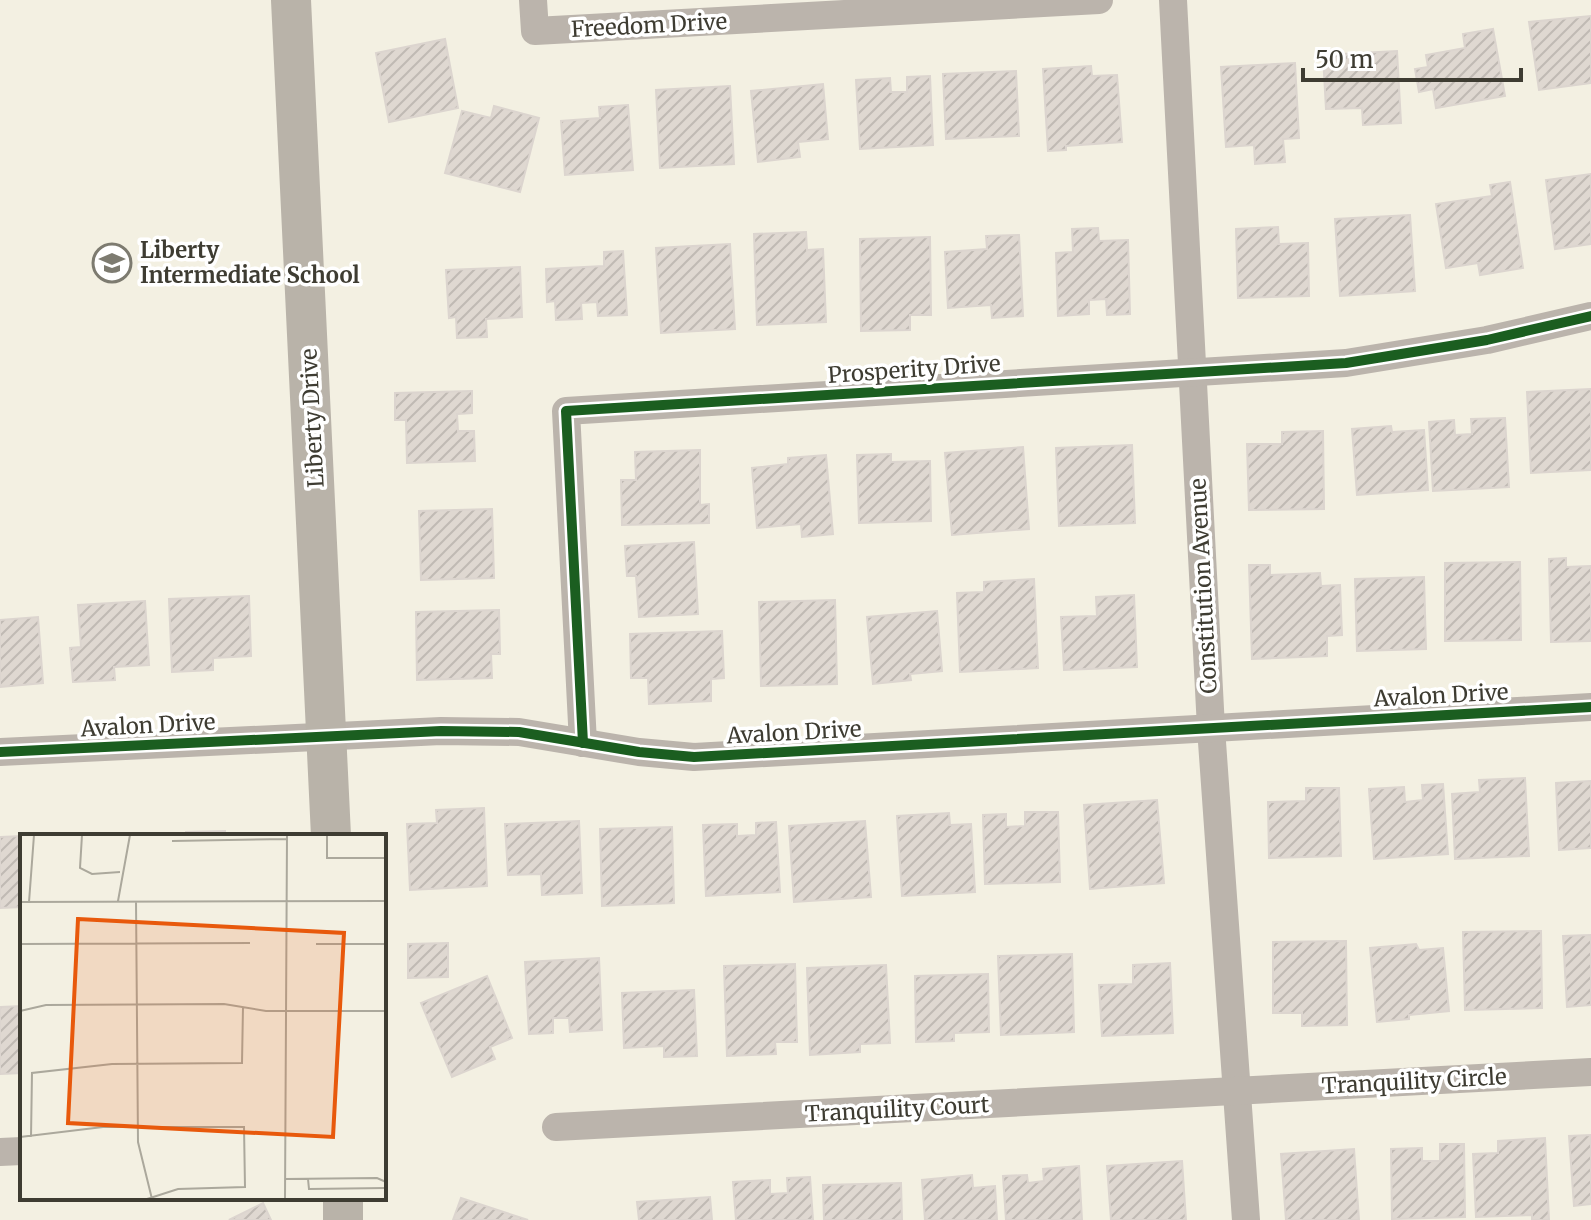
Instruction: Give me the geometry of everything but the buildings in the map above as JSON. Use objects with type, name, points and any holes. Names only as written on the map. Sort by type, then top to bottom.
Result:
[{"type":"street","name":"Liberty Drive","points":[[291,0],[331,834]]},
{"type":"street","name":"Freedom Drive","points":[[533,0],[535,31],[1099,0]]},
{"type":"street","name":"Constitution Avenue","points":[[1173,0],[1211,728],[1246,1220]]},
{"type":"street","name":"Prosperity Drive","points":[[583,743],[566,411],[1346,363],[1408,355],[1591,316]]},
{"type":"street","name":"Avalon Drive","points":[[0,752],[441,731],[519,732],[639,752],[694,757],[1591,707]]},
{"type":"street","name":"Tranquility Circle","points":[[1238,1091],[1591,1072]]},
{"type":"street","name":"Tranquility Court","points":[[556,1127],[1238,1091]]},
{"type":"street","points":[[0,1152],[20,1151]]},
{"type":"cycle path","points":[[583,743],[566,411],[1346,363],[1487,340],[1591,316]]},
{"type":"cycle path","points":[[0,752],[441,731],[519,732],[639,752],[694,757],[1591,707]]},
{"type":"place","name":"Liberty Intermediate School","points":[[112,263]]}]
